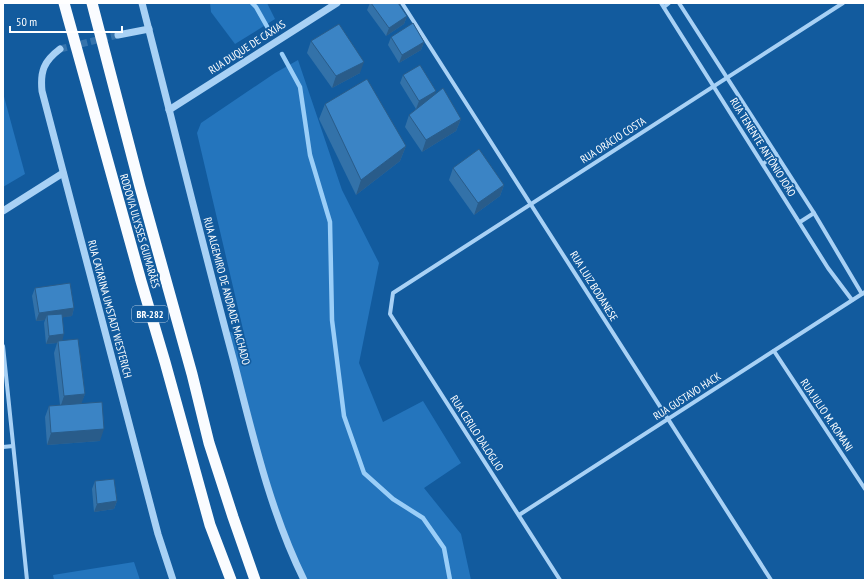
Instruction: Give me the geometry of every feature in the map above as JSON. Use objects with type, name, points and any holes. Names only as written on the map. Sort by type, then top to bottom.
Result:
[{"type":"highway","name":"RODOVIA ULYSSES GUIMARÃES","points":[[64,3],[210,525],[231,580]]},
{"type":"highway","name":"RODOVIA ULYSSES GUIMARÃES","points":[[92,3],[140,187],[192,374],[209,443],[233,517],[256,580]]},
{"type":"street","name":"RUA ALGEMIRO DE ANDRADE MACHADO","points":[[142,3],[266,483],[295,562],[304,580]]},
{"type":"street","name":"RUA DUQUE DE CAXIAS","points":[[169,110],[337,3]]},
{"type":"street","name":"RUA LUIZ BODANESE","points":[[402,3],[532,204],[771,580]]},
{"type":"street","name":"RUA TENENTE ANTÔNIO JOÃO","points":[[661,3],[828,268],[852,300]]},
{"type":"street","points":[[664,7],[670,3]]},
{"type":"street","name":"RUA TENENTE ANTÔNIO JOÃO","points":[[679,3],[864,293]]},
{"type":"street","name":"RUA ORÁCIO COSTA","points":[[393,293],[843,3]]},
{"type":"street","points":[[118,35],[149,30]]},
{"type":"street","name":"RUA CATARINA UMSTADT WESTERICH","points":[[60,49],[50,56],[48,60],[41,78],[42,91],[62,173],[158,534],[173,580]]},
{"type":"street","points":[[763,164],[776,154]]},
{"type":"street","points":[[3,211],[62,173]]},
{"type":"street","points":[[800,222],[814,213]]},
{"type":"street","name":"RUA CERILO DALOGLIO","points":[[393,293],[390,314],[560,580]]},
{"type":"street","name":"RUA GUSTAVO HACK","points":[[519,515],[864,293]]},
{"type":"street","points":[[3,346],[27,580]]},
{"type":"street","name":"RUA JULIO M. ROMANI","points":[[774,351],[865,489]]},
{"type":"street","points":[[3,447],[13,446]]},
{"type":"shaded area","points":[[210,3],[267,3],[275,19],[235,44],[211,12]]},
{"type":"shaded area","points":[[298,60],[342,190],[379,263],[359,363],[383,422],[423,401],[461,463],[424,488],[461,534],[471,580],[306,580],[296,561],[268,482],[228,331],[245,338],[197,133],[201,123],[275,73]]},
{"type":"shaded area","points":[[3,93],[25,174],[3,187]]},
{"type":"shaded area","points":[[134,562],[140,580],[54,580],[53,575]]},
{"type":"building","points":[[371,3],[398,3],[407,16],[389,28]]},
{"type":"building","points":[[413,23],[424,42],[402,55],[391,37]]},
{"type":"building","points":[[339,24],[364,62],[336,76],[311,41]]},
{"type":"building","points":[[420,65],[436,91],[419,101],[403,75]]},
{"type":"building","points":[[367,79],[406,146],[361,180],[325,104]]},
{"type":"building","points":[[443,88],[461,119],[426,140],[409,115]]},
{"type":"building","points":[[479,149],[504,185],[478,203],[453,168]]},
{"type":"building","points":[[70,283],[74,308],[39,313],[35,288]]},
{"type":"building","points":[[62,314],[64,334],[49,336],[47,315]]},
{"type":"building","points":[[78,339],[85,394],[64,396],[58,341]]},
{"type":"building","points":[[102,402],[104,429],[51,433],[49,406]]},
{"type":"building","points":[[114,479],[117,501],[97,504],[95,481]]},
{"type":"waterway","points":[[252,3],[256,7],[269,30]]},
{"type":"waterway","points":[[282,54],[300,87],[310,155],[330,222],[332,320],[344,416],[364,473],[393,499],[423,518],[444,548],[450,580]]},
{"type":"tunnel","points":[[60,49],[118,35]]}]
